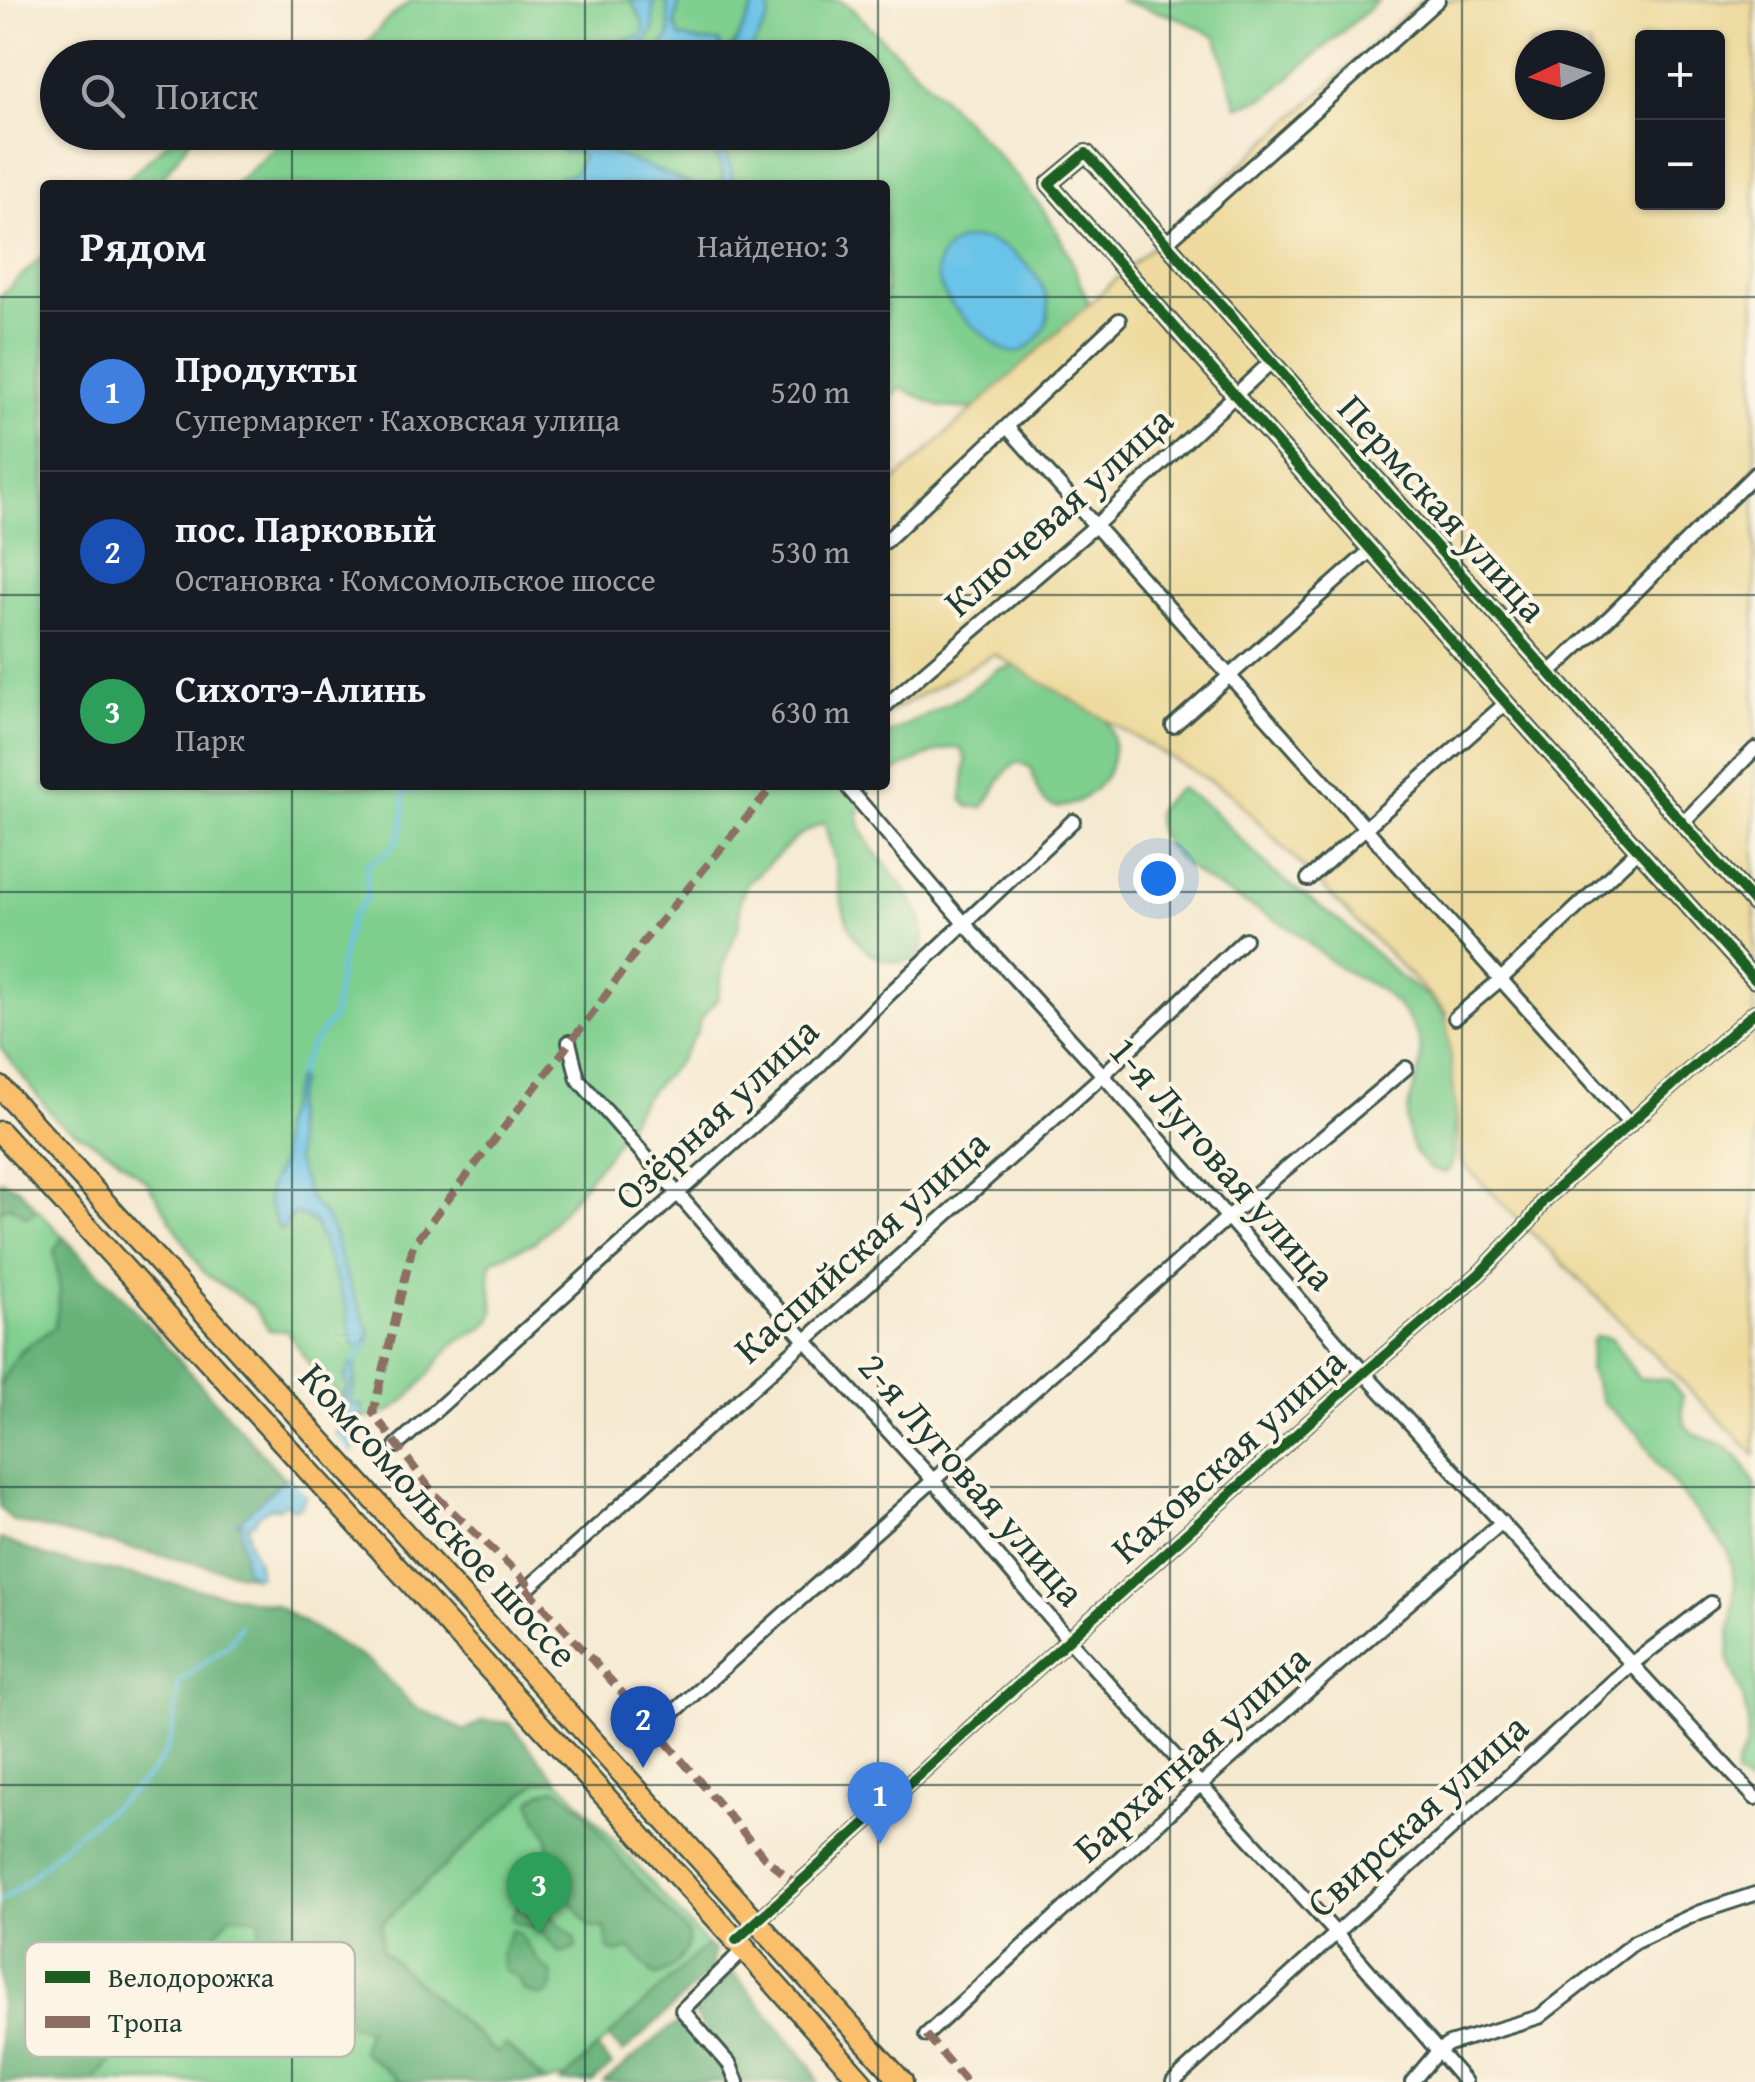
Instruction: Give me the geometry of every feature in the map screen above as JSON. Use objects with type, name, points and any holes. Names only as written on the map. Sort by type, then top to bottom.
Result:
[{"type":"main road","name":"Комсомольское шоссе","points":[[0,1087],[760,1916],[902,2082]]},
{"type":"main road","name":"Комсомольское шоссе","points":[[0,1132],[862,2082]]},
{"type":"street","points":[[1166,243],[1438,0]]},
{"type":"street","name":"Пермская улица","points":[[1235,396],[1049,184],[1086,153],[1755,904]]},
{"type":"street","points":[[890,537],[1118,320]]},
{"type":"street","name":"Ключевая улица","points":[[890,702],[1095,526],[1272,361]]},
{"type":"street","points":[[1235,396],[1755,980]]},
{"type":"street","points":[[1008,427],[1630,1124]]},
{"type":"street","points":[[1549,672],[1755,474]]},
{"type":"street","points":[[1173,726],[1371,550]]},
{"type":"street","points":[[1308,879],[1506,703]]},
{"type":"street","points":[[1683,824],[1755,749]]},
{"type":"street","name":"1-я Луговая улица","points":[[850,790],[1364,1373],[1755,1798]]},
{"type":"street","name":"Озёрная улица","points":[[396,1446],[812,1072],[1073,821]]},
{"type":"street","points":[[1455,1018],[1501,980],[1638,850]]},
{"type":"street","name":"Каспийская улица","points":[[522,1593],[1103,1075],[1246,939]]},
{"type":"street","name":"Каховская улица","points":[[738,2082],[730,2066],[682,2010],[760,1916],[1364,1373],[1480,1274],[1530,1222],[1544,1201],[1755,1012]]},
{"type":"street","name":"2-я Луговая улица","points":[[570,1042],[578,1079],[933,1480],[1068,1639],[1466,2082]]},
{"type":"street","points":[[655,1728],[1228,1217],[1406,1068]]},
{"type":"street","name":"Бархатная улица","points":[[926,2036],[1200,1784],[1502,1522]]},
{"type":"street","name":"Свирская улица","points":[[1173,2082],[1633,1664],[1711,1603]]},
{"type":"street","points":[[1412,2082],[1438,2051],[1465,2037],[1539,2016],[1636,1942],[1700,1912],[1755,1894]]},
{"type":"green space","points":[[412,0],[630,0],[644,27],[643,34],[620,40],[370,40]]},
{"type":"green space","points":[[653,0],[667,0],[670,37],[646,40],[653,31]]},
{"type":"green space","points":[[680,0],[758,3],[737,40],[679,37],[675,24]]},
{"type":"green space","points":[[770,0],[838,0],[883,40],[757,40],[769,19]]},
{"type":"green space","points":[[1119,0],[1379,0],[1267,97],[1237,107],[1217,38],[1182,19]]},
{"type":"green space","points":[[890,47],[997,154],[1041,207],[1074,266],[1089,304],[974,409],[940,407],[901,388],[890,398],[890,180],[731,180],[725,150],[890,150]]},
{"type":"green space","points":[[159,150],[183,150],[161,180],[126,180]]},
{"type":"green space","points":[[273,150],[561,150],[579,152],[583,157],[575,173],[557,180],[240,180]]},
{"type":"green space","points":[[603,150],[715,150],[722,180],[677,180]]},
{"type":"green space","points":[[40,259],[40,790],[869,790],[860,806],[861,826],[871,846],[903,886],[924,931],[920,956],[909,961],[890,961],[864,948],[844,911],[824,822],[798,836],[746,885],[740,900],[739,926],[724,962],[718,998],[700,1020],[679,1061],[644,1098],[608,1154],[546,1231],[533,1243],[493,1260],[491,1320],[450,1348],[401,1404],[375,1417],[360,1418],[363,1409],[353,1406],[350,1400],[356,1381],[348,1385],[342,1398],[309,1363],[287,1331],[269,1330],[253,1306],[203,1272],[147,1182],[113,1154],[57,1121],[0,1047],[0,296]],"holes":[[[298,1076],[292,1107],[296,1161],[309,1198],[326,1217],[334,1234],[342,1266],[370,1333],[353,1344],[347,1307],[314,1222],[295,1213],[280,1230],[268,1202],[269,1187],[281,1162]]]},
{"type":"green space","points":[[1015,666],[1035,672],[1098,712],[1108,724],[1113,740],[1112,761],[1092,792],[1064,806],[1047,803],[1038,792],[1031,768],[1019,762],[1003,776],[983,807],[969,807],[962,799],[966,760],[961,749],[953,748],[890,774],[890,733],[961,697],[998,669]]},
{"type":"green space","points":[[1180,788],[1210,808],[1273,872],[1346,926],[1443,1013],[1455,1038],[1457,1062],[1454,1157],[1446,1173],[1423,1162],[1413,1149],[1408,1132],[1408,1113],[1421,1052],[1409,1020],[1378,988],[1336,965],[1288,927],[1209,882],[1172,852],[1160,835],[1156,817],[1161,804]]},
{"type":"green space","points":[[0,1180],[18,1188],[37,1209],[27,1217],[10,1206],[0,1210]]},
{"type":"green space","points":[[10,1206],[27,1217],[37,1209],[63,1237],[54,1251],[60,1290],[55,1328],[20,1350],[0,1389],[0,1210]]},
{"type":"green space","points":[[63,1237],[121,1295],[284,1478],[238,1522],[244,1521],[244,1568],[255,1577],[13,1521],[0,1508],[0,1389],[14,1360],[55,1327],[60,1290],[54,1251]]},
{"type":"green space","points":[[1596,1336],[1612,1339],[1638,1378],[1668,1380],[1683,1397],[1682,1413],[1690,1430],[1737,1456],[1755,1484],[1755,1790],[1736,1776],[1736,1766],[1746,1747],[1748,1720],[1728,1658],[1735,1583],[1728,1550],[1659,1466],[1638,1433],[1603,1403],[1589,1370],[1592,1340]]},
{"type":"green space","points":[[0,1539],[50,1558],[275,1605],[373,1664],[412,1705],[465,1731],[484,1720],[509,1723],[558,1781],[538,1781],[381,1923],[381,1950],[497,2054],[505,2044],[545,2082],[401,2082],[361,2050],[368,2029],[355,2026],[355,1942],[260,1942],[260,1918],[231,1915],[208,1942],[25,1942],[25,2057],[116,2057],[92,2082],[0,2082]]},
{"type":"green space","points":[[538,1781],[558,1781],[569,1790],[707,1945],[567,2077],[545,2082],[506,2045],[498,2054],[381,1950],[381,1924]]},
{"type":"green space","points":[[557,1788],[581,1807],[624,1864],[687,1932],[684,1953],[668,1969],[655,1976],[631,1949],[616,1953],[609,1949],[605,1928],[590,1927],[566,1895],[544,1884],[540,1870],[548,1839],[531,1801],[542,1792]]},
{"type":"green space","points":[[535,1902],[575,1937],[577,1948],[561,1954],[539,1930],[513,1922],[511,1918],[519,1904]]},
{"type":"green space","points":[[231,1915],[260,1918],[280,1942],[208,1942]]},
{"type":"green space","points":[[511,1930],[518,1932],[551,1973],[551,1987],[541,1997],[523,1990],[517,1977],[504,1970],[501,1955]]},
{"type":"green space","points":[[707,1945],[714,1950],[711,1971],[623,2053],[608,2037]]},
{"type":"green space","points":[[733,1972],[812,2067],[818,2082],[741,2082],[692,2011]]},
{"type":"green space","points":[[687,2020],[728,2067],[735,2082],[604,2082],[670,2028]]},
{"type":"green space","points":[[355,2026],[368,2029],[362,2050],[401,2082],[92,2082],[116,2057],[355,2057]]},
{"type":"green space","points":[[597,2048],[612,2065],[592,2082],[561,2082]]},
{"type":"sand","points":[[1422,0],[1755,0],[1755,1455],[1461,1162],[1446,1012],[1230,793],[994,654],[890,712],[890,485]]},
{"type":"water","points":[[630,0],[653,0],[653,31],[646,40],[622,40],[643,34],[640,16]]},
{"type":"water","points":[[667,0],[680,0],[675,23],[679,37],[692,40],[667,40],[670,36]]},
{"type":"water","points":[[757,0],[770,0],[769,19],[757,40],[737,40]]},
{"type":"water","points":[[604,150],[681,180],[557,180],[575,173],[582,157],[578,152],[562,151]]},
{"type":"water","points":[[715,150],[725,150],[731,180],[722,180]]},
{"type":"water","points":[[982,239],[1000,245],[1027,265],[1038,279],[1048,309],[1046,324],[1026,349],[1011,352],[997,345],[961,315],[942,289],[938,263],[961,240]]},
{"type":"water","points":[[298,1073],[292,1107],[296,1161],[309,1198],[326,1217],[334,1234],[342,1266],[370,1333],[365,1348],[353,1345],[347,1307],[314,1222],[295,1213],[279,1230],[268,1202],[269,1187],[281,1162],[280,1129]]},
{"type":"water","points":[[356,1362],[350,1400],[353,1406],[361,1404],[363,1409],[352,1434],[356,1443],[353,1451],[304,1498],[301,1506],[292,1509],[285,1503],[277,1509],[272,1507],[249,1524],[249,1540],[259,1567],[255,1577],[244,1568],[243,1522],[235,1524],[338,1431],[348,1385],[344,1380],[351,1363]]},
{"type":"pier","points":[[331,1431],[355,1456],[310,1499],[284,1471]]},
{"type":"waterway","points":[[297,1076],[311,1046],[333,1018],[351,918],[367,898],[366,864],[394,845],[404,816],[403,793],[416,790]]},
{"type":"waterway","points":[[353,1363],[365,1347]]},
{"type":"waterway","points":[[0,1901],[151,1773],[169,1744],[179,1682],[229,1644],[240,1626]]},
{"type":"marked path","points":[[530,1585],[435,1495],[373,1413],[413,1245],[596,1009],[643,942],[770,790]]},
{"type":"marked path","points":[[527,1588],[765,1858],[795,1883]]},
{"type":"marked path","points":[[926,2035],[966,2082]]},
{"type":"cycle path","points":[[1755,904],[1086,153],[1049,184],[1755,980]]},
{"type":"cycle path","points":[[736,1940],[1364,1373],[1479,1274],[1530,1221],[1543,1201],[1755,1012]]},
{"type":"place","name":"пос. Парковый","points":[[643,1768]]},
{"type":"place","name":"Продукты","points":[[880,1844]]},
{"type":"place","name":"Сихотэ-Алинь","points":[[539,1934]]}]
